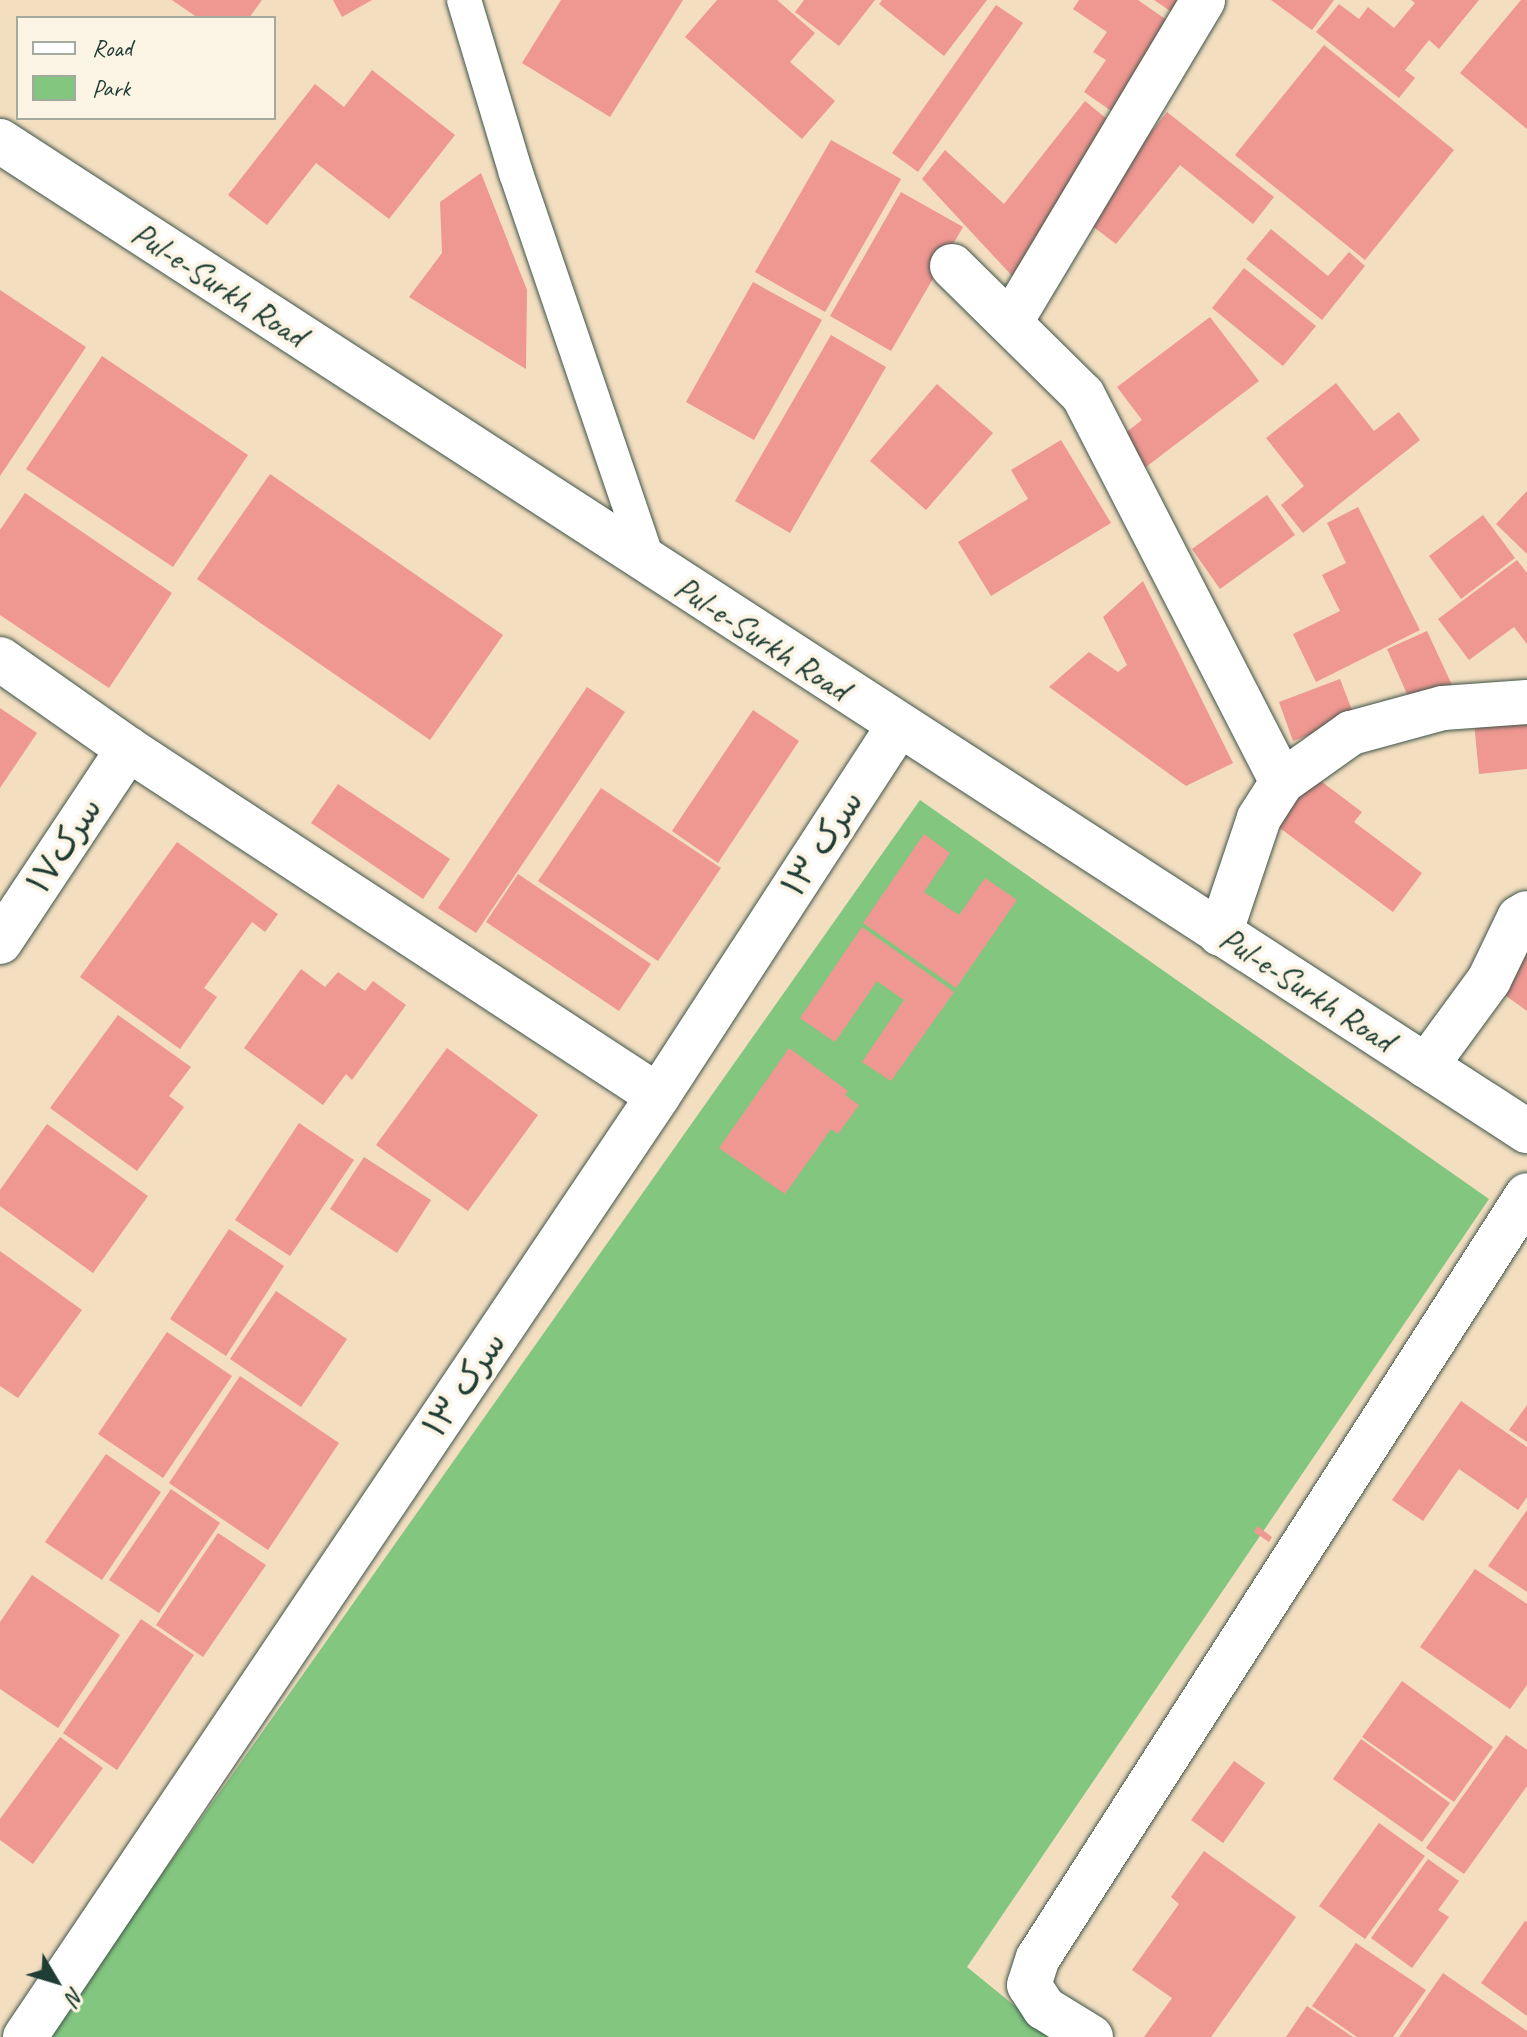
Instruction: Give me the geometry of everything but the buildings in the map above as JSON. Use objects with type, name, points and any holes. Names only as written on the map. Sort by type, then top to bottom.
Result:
[{"type":"street","points":[[1010,323],[1203,0]]},
{"type":"street","name":"Pul-e-Surkh Road","points":[[0,141],[1527,1131]]},
{"type":"street","points":[[952,266],[1083,395],[1282,782]]},
{"type":"street","points":[[0,659],[128,749],[658,1096]]},
{"type":"street","points":[[1220,934],[1259,818],[1282,782],[1351,733],[1443,708],[1527,702]]},
{"type":"street","name":"سرک ۱۳","points":[[25,2037],[658,1096],[898,726]]},
{"type":"street","name":"سرک۱۷","points":[[0,942],[128,749]]},
{"type":"street","points":[[1426,1066],[1489,980],[1519,918],[1527,913]]},
{"type":"street","points":[[1091,2037],[1044,2008],[1029,1985],[1038,1958],[1527,1195]]},
{"type":"lane","points":[[464,0],[516,173],[649,564]]},
{"type":"green space","points":[[920,800],[1489,1199],[967,1967],[1053,2037],[47,2037]]}]
